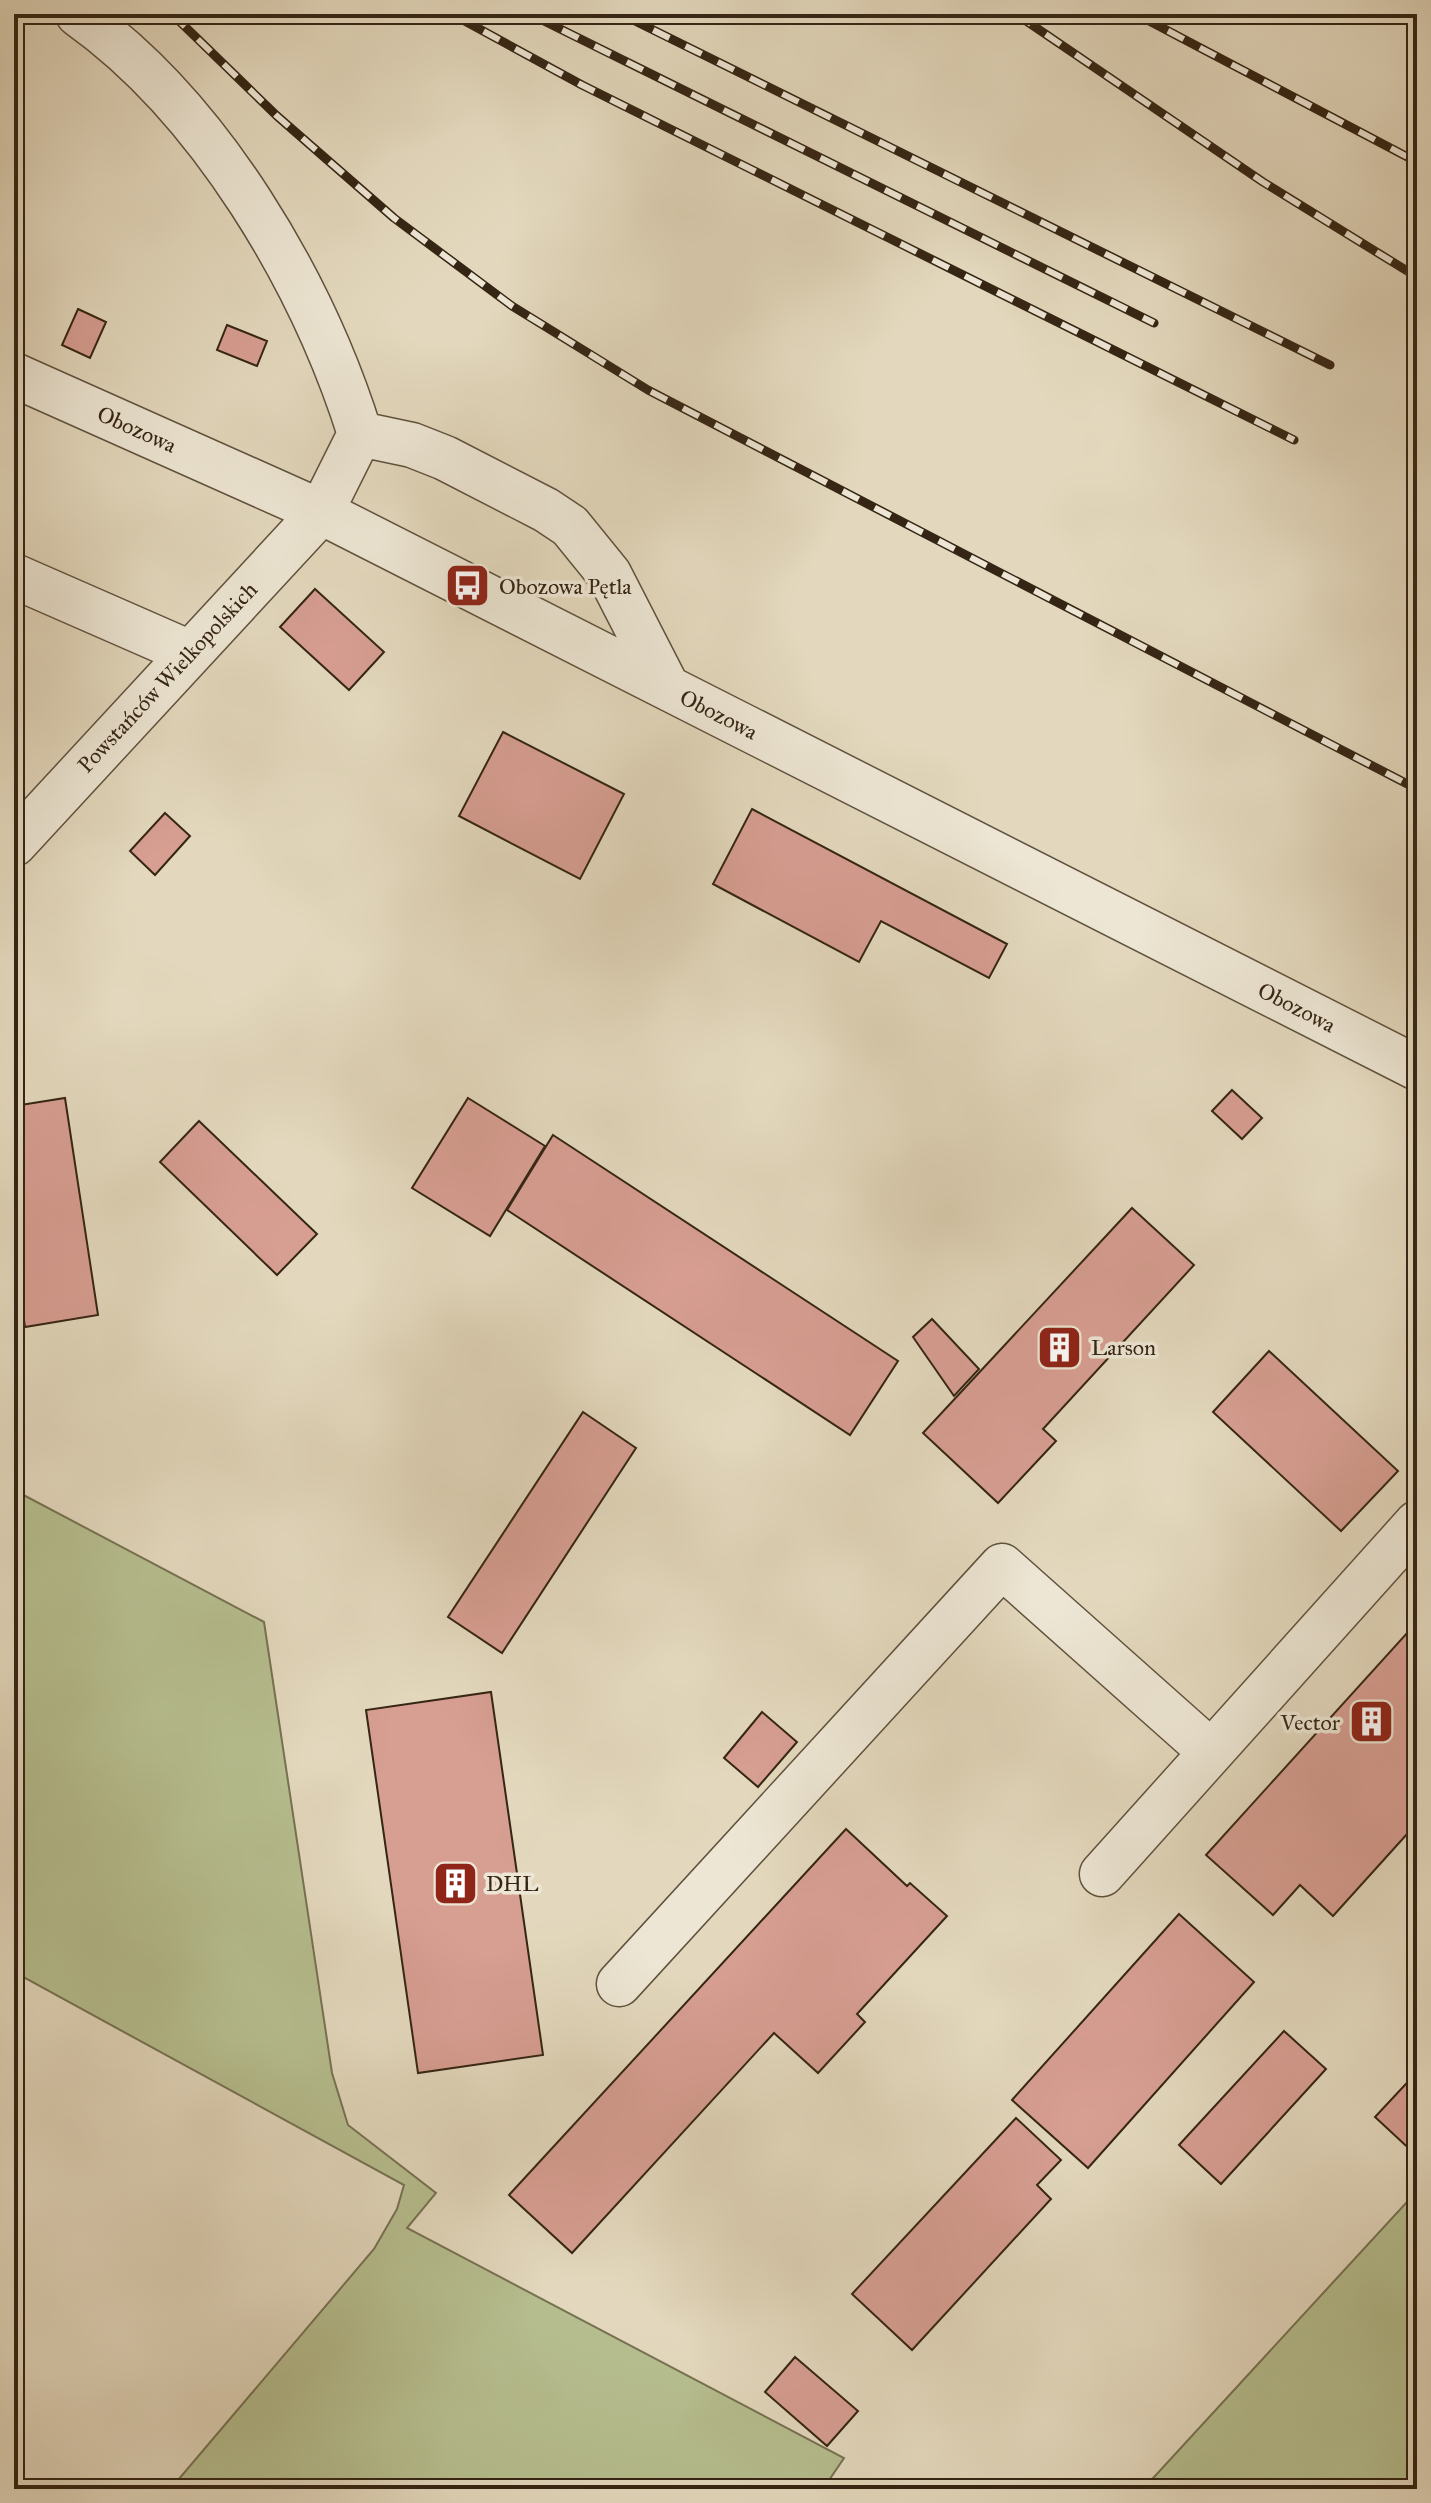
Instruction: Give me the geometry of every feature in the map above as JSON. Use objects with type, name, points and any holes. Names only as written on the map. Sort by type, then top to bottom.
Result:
[{"type":"street","points":[[78,14],[143,67],[196,128],[246,196],[291,270],[322,334],[360,434],[412,445],[445,458],[546,510],[570,526],[609,574],[667,687]]},
{"type":"street","name":"Obozowa","points":[[14,375],[321,512],[1417,1068]]},
{"type":"street","name":"Powstańców Wielkopolskich","points":[[14,844],[321,512],[360,434]]},
{"type":"street","points":[[14,576],[190,653]]},
{"type":"street","points":[[1102,1874],[1417,1523]]},
{"type":"street","points":[[619,1984],[1002,1566],[1211,1752]]},
{"type":"green space","points":[[14,1490],[264,1622],[332,2073],[348,2125],[436,2193],[407,2228],[844,2458],[823,2489],[167,2489],[173,2486],[374,2249],[397,2209],[404,2185],[14,1972]]},
{"type":"green space","points":[[1417,2191],[1417,2489],[1143,2489]]},
{"type":"building","points":[[78,309],[106,322],[90,358],[62,345]]},
{"type":"building","points":[[227,325],[267,341],[257,366],[217,350]]},
{"type":"building","points":[[315,589],[384,652],[349,690],[280,627]]},
{"type":"building","points":[[503,732],[624,794],[580,879],[459,816]]},
{"type":"building","points":[[752,809],[1007,944],[989,978],[881,921],[859,962],[713,884]]},
{"type":"building","points":[[165,813],[190,836],[155,875],[130,851]]},
{"type":"building","points":[[1232,1090],[1262,1118],[1242,1139],[1212,1111]]},
{"type":"building","points":[[65,1098],[98,1315],[25,1327],[14,1256],[14,1106]]},
{"type":"building","points":[[468,1098],[545,1146],[490,1236],[412,1188]]},
{"type":"building","points":[[199,1121],[317,1234],[277,1275],[160,1162]]},
{"type":"building","points":[[553,1135],[898,1361],[850,1435],[507,1210]]},
{"type":"building","name":"Larson","points":[[1132,1208],[1194,1265],[1043,1429],[1056,1441],[998,1503],[923,1433]]},
{"type":"building","points":[[14,1256],[24,1320],[14,1321]]},
{"type":"building","points":[[932,1319],[979,1369],[954,1396],[913,1337]]},
{"type":"building","points":[[1269,1351],[1398,1471],[1341,1531],[1213,1412]]},
{"type":"building","points":[[583,1412],[636,1448],[502,1653],[448,1617]]},
{"type":"building","name":"Vector","points":[[1417,1622],[1417,1823],[1333,1916],[1300,1885],[1273,1915],[1206,1855]]},
{"type":"building","name":"DHL","points":[[491,1692],[543,2055],[418,2073],[366,1710]]},
{"type":"building","points":[[762,1712],[797,1742],[758,1787],[724,1758]]},
{"type":"building","points":[[846,1829],[907,1886],[910,1883],[947,1916],[857,2014],[865,2022],[818,2073],[774,2033],[572,2253],[509,2195]]},
{"type":"building","points":[[1179,1914],[1254,1982],[1088,2168],[1012,2100]]},
{"type":"building","points":[[1284,2031],[1326,2069],[1221,2184],[1179,2145]]},
{"type":"building","points":[[1417,2072],[1417,2156],[1375,2117]]},
{"type":"building","points":[[1016,2118],[1061,2160],[1037,2185],[1051,2199],[912,2350],[852,2294]]},
{"type":"building","points":[[795,2357],[858,2411],[827,2446],[765,2392]]},
{"type":"railway","points":[[172,14],[277,116],[394,218],[512,306],[648,390],[1417,789]]},
{"type":"railway","points":[[452,14],[582,85],[1294,440]]},
{"type":"railway","points":[[530,14],[1154,323]]},
{"type":"railway","points":[[621,14],[1330,365]]},
{"type":"railway","points":[[1016,14],[1263,182],[1417,277]]},
{"type":"railway","points":[[1136,14],[1417,162]]},
{"type":"place","name":"Obozowa Pętla","points":[[468,586]]},
{"type":"place","name":"Larson","points":[[1060,1347]]},
{"type":"place","name":"Vector","points":[[1371,1722]]},
{"type":"place","name":"DHL","points":[[455,1883]]}]
